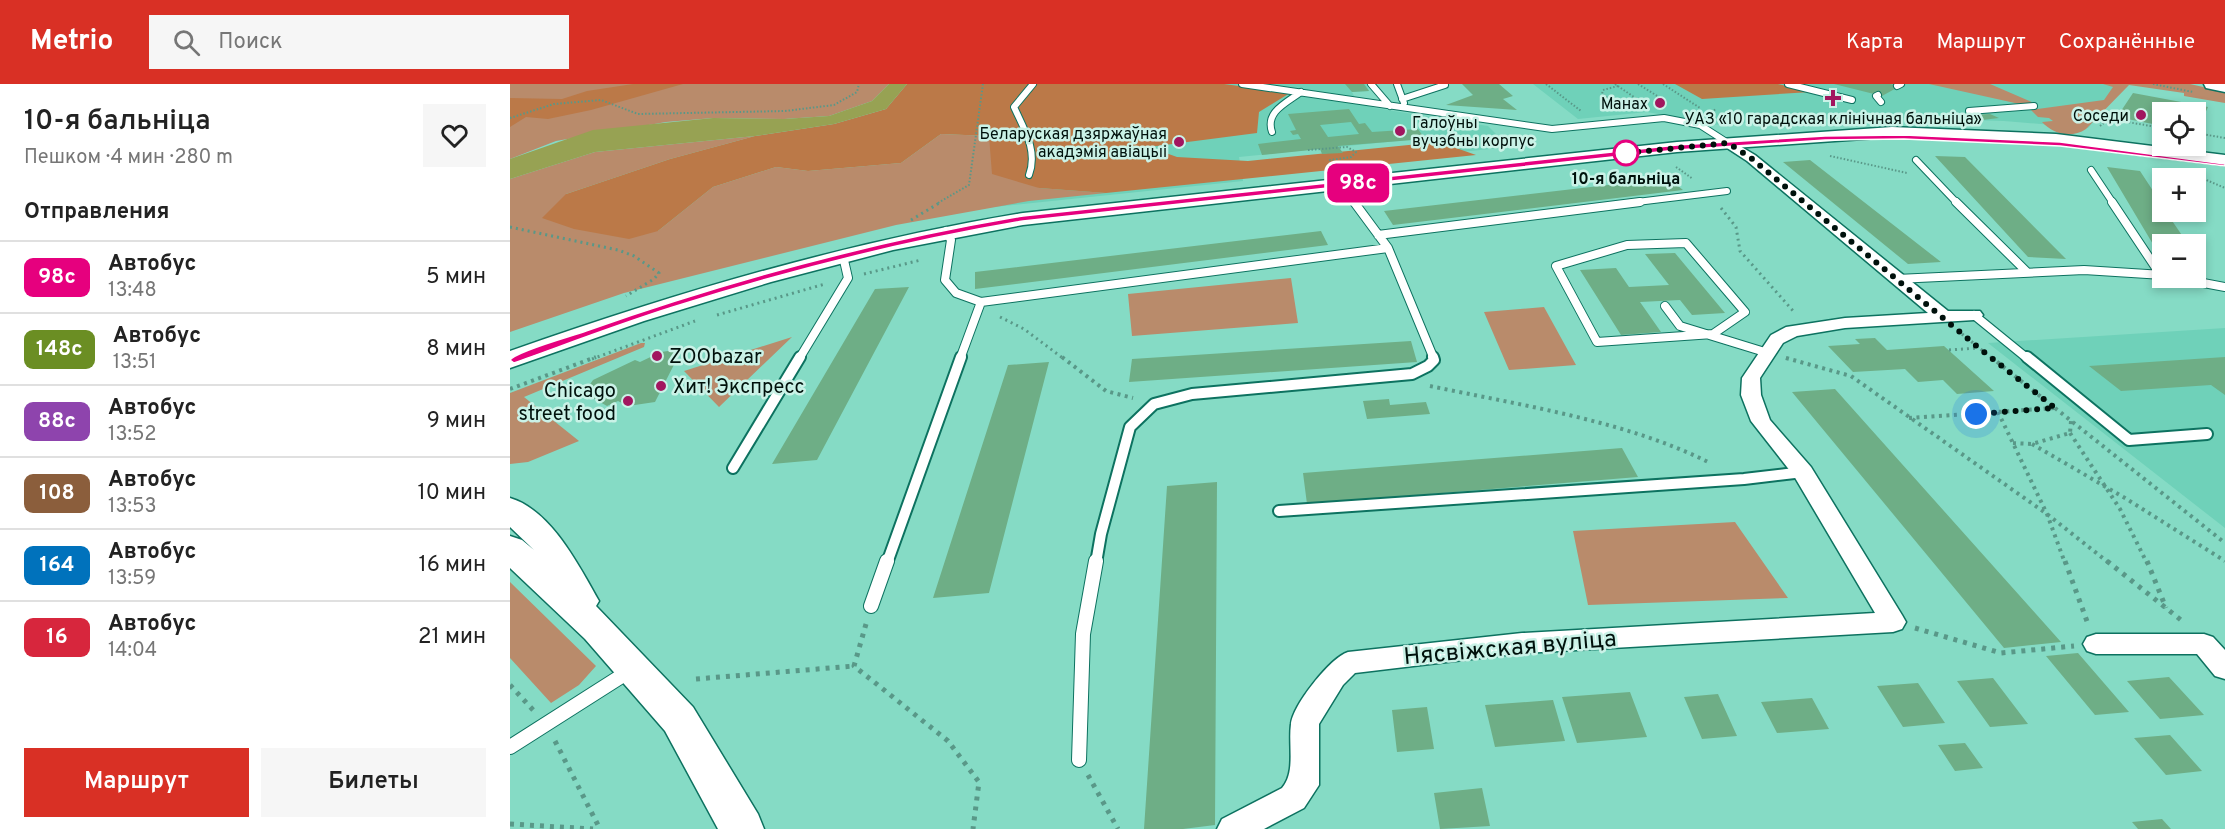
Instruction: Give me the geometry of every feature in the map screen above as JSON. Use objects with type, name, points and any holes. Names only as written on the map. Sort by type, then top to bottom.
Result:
[{"type":"highway","points":[[2206,89],[2225,87]]},
{"type":"main road","points":[[510,360],[669,305],[843,256],[946,231],[1338,176],[1728,143],[1824,146],[1904,137],[2044,143],[2225,162]]},
{"type":"main road","points":[[510,509],[543,537],[598,629]]},
{"type":"main road","points":[[510,548],[598,629],[635,667],[679,719],[742,829]]},
{"type":"street","points":[[1728,143],[1751,158],[1944,317]]},
{"type":"street","points":[[1893,622],[1803,472],[1761,421],[1751,394],[1751,378],[1777,339],[1792,331],[1845,323],[1974,315]]},
{"type":"street","name":"Нясвіжская вуліца","points":[[1233,829],[1293,798],[1304,785],[1305,722],[1333,677],[1348,663],[1522,643],[1893,622]]},
{"type":"street","points":[[2096,644],[2204,644],[2225,668]]},
{"type":"lane","points":[[1029,175],[1033,168],[1031,148],[1014,107],[1034,84]]},
{"type":"lane","points":[[1242,84],[1552,129],[1664,118],[1700,125],[1728,143]]},
{"type":"lane","points":[[1371,84],[1390,106]]},
{"type":"lane","points":[[1397,84],[1406,106]]},
{"type":"lane","points":[[1788,84],[1852,100]]},
{"type":"lane","points":[[1402,99],[1445,85]]},
{"type":"lane","points":[[1272,132],[1269,123],[1271,115],[1301,92]]},
{"type":"lane","points":[[1878,95],[1876,96],[1881,102]]},
{"type":"lane","points":[[1969,111],[2034,106]]},
{"type":"lane","points":[[1916,160],[1989,237],[2027,272]]},
{"type":"lane","points":[[2091,170],[2152,259]]},
{"type":"lane","points":[[1080,760],[1083,634],[1101,534],[1131,427],[1154,404],[1192,394],[1412,374],[1428,366],[1434,360],[1388,248],[1338,176]]},
{"type":"lane","points":[[1378,235],[1727,191]]},
{"type":"lane","points":[[946,231],[951,240],[945,280],[956,293],[980,305],[1388,248]]},
{"type":"lane","points":[[1686,243],[1745,312],[1713,334],[1597,342],[1556,266],[1627,245],[1686,243]]},
{"type":"lane","points":[[733,468],[848,278],[843,256]]},
{"type":"lane","points":[[1897,279],[2084,270],[2152,273]]},
{"type":"lane","points":[[2206,284],[2225,288]]},
{"type":"lane","points":[[871,606],[980,305]]},
{"type":"lane","points":[[1665,306],[1680,326],[1713,334],[1768,353]]},
{"type":"lane","points":[[1974,315],[2129,440],[2207,434]]},
{"type":"lane","points":[[1279,510],[1744,479],[1803,472]]},
{"type":"lane","points":[[510,747],[635,667]]},
{"type":"path","points":[[510,118],[554,104],[601,100],[638,114],[785,111],[834,105],[856,92],[859,84]]},
{"type":"path","points":[[904,223],[969,185],[983,84]]},
{"type":"path","points":[[1546,84],[1581,111]]},
{"type":"path","points":[[2153,84],[2206,89]]},
{"type":"path","points":[[1618,86],[1603,90],[1602,94],[1610,100],[1622,103],[1643,104]]},
{"type":"path","points":[[2093,131],[2109,119],[2152,126]]},
{"type":"path","points":[[2206,135],[2225,138]]},
{"type":"path","points":[[1824,146],[1880,169],[1931,176]]},
{"type":"path","points":[[1308,150],[1347,147],[1356,152],[1351,157],[1330,160],[1338,176]]},
{"type":"path","points":[[1676,167],[1691,177],[1706,195],[1732,216],[1740,233],[1740,251],[1810,328]]},
{"type":"path","points":[[2206,180],[2225,188]]},
{"type":"path","points":[[510,227],[618,250],[634,256],[659,273],[654,279],[626,296]]},
{"type":"path","points":[[980,305],[1024,329],[1106,391],[1154,404]]},
{"type":"path","points":[[1944,317],[1979,348],[2225,543]]},
{"type":"path","points":[[1948,350],[1979,348]]},
{"type":"path","points":[[1768,353],[1851,376],[2047,513],[2184,623]]},
{"type":"path","points":[[1388,375],[1443,390],[1566,414],[1680,448],[1744,479]]},
{"type":"path","points":[[1908,418],[2055,408]]},
{"type":"path","points":[[1893,622],[2001,653],[2096,644],[2047,513],[1998,412]]},
{"type":"path","points":[[2071,421],[2070,433],[2139,543],[2166,608]]},
{"type":"path","points":[[2013,443],[2032,444],[2070,433]]},
{"type":"path","points":[[2032,444],[2225,561]]},
{"type":"path","points":[[854,666],[871,606]]},
{"type":"path","points":[[696,679],[854,666],[948,741],[961,758],[979,783],[973,829]]},
{"type":"path","points":[[510,685],[546,724],[600,829]]},
{"type":"path","points":[[1080,760],[1118,829]]},
{"type":"path","points":[[510,824],[592,829]]},
{"type":"shaded area","points":[[510,84],[889,84],[872,101],[829,116],[784,119],[713,118],[666,122],[556,141],[510,159]]},
{"type":"shaded area","points":[[633,84],[683,84],[591,110],[548,119],[526,117],[510,127],[510,98],[562,99],[587,91]]},
{"type":"shaded area","points":[[889,84],[907,84],[886,109],[834,124],[755,136],[595,152],[510,179],[510,159],[593,130],[713,118],[784,119],[829,116],[872,101]]},
{"type":"shaded area","points":[[907,84],[1224,84],[1290,93],[1259,112],[1257,133],[1149,147],[1177,157],[1248,161],[1439,142],[1476,155],[1106,193],[1039,188],[992,174],[989,136],[941,134],[901,163],[808,171],[776,167],[713,187],[658,231],[629,239],[574,229],[542,218],[566,194],[670,159],[755,136],[834,124],[886,109]]},
{"type":"shaded area","name":"Беларуская дзяржаўная акадэмія авіацыі","points":[[984,84],[1366,84],[1369,91],[1352,92],[1357,102],[1375,108],[1488,126],[1509,147],[1442,154],[1427,138],[1239,157],[1243,181],[974,209]]},
{"type":"shaded area","name":"УАЗ «10 гарадская клінічная бальніца»","points":[[1533,84],[2127,84],[2088,128],[2004,121],[1861,117],[1709,125],[1698,118],[1687,119],[1647,112],[1578,119]]},
{"type":"shaded area","points":[[1675,84],[1778,84],[1811,92],[1702,99]]},
{"type":"shaded area","points":[[1929,84],[1990,84],[2034,103],[2024,105]]},
{"type":"shaded area","points":[[2103,84],[2190,84],[2225,92],[2225,103],[2184,96],[2184,93],[2129,85],[2086,129],[2074,134],[2062,134],[2051,130],[2042,122],[2053,121],[2049,118],[2038,117],[2031,110],[2104,100],[2113,87]]},
{"type":"shaded area","points":[[941,134],[989,136],[1039,188],[1106,193],[1029,201],[896,225],[624,293],[510,332],[510,179],[595,152],[755,136],[670,159],[566,194],[658,231],[713,187],[776,167],[808,171],[901,163]]},
{"type":"shaded area","points":[[1291,278],[1298,323],[1132,336],[1128,294]]},
{"type":"shaded area","points":[[1544,307],[1576,365],[1509,370],[1484,312]]},
{"type":"shaded area","points":[[2225,328],[2225,528],[1988,343]]},
{"type":"shaded area","points":[[792,337],[719,407],[684,371]]},
{"type":"shaded area","points":[[645,343],[644,347],[524,397],[579,441],[528,462],[510,464],[510,393]]},
{"type":"shaded area","points":[[1735,522],[1788,598],[1588,605],[1573,531]]},
{"type":"shaded area","points":[[510,582],[596,666],[579,685],[551,703],[510,658]]},
{"type":"building","points":[[1345,84],[1364,84],[1369,91],[1352,92]]},
{"type":"building","points":[[1462,84],[1499,84],[1513,96],[1503,99],[1517,110],[1446,105],[1473,95]]},
{"type":"building","points":[[1834,84],[1890,84],[1900,86],[1882,96]]},
{"type":"building","points":[[2133,93],[2181,102],[2152,102],[2152,124],[2117,117]]},
{"type":"building","name":"Галоўны вучэбны корпус","points":[[1349,109],[1359,124],[1365,123],[1372,132],[1418,129],[1425,139],[1338,146],[1343,153],[1322,154],[1320,149],[1262,155],[1258,144],[1301,139],[1298,134],[1293,135],[1290,131],[1296,130],[1288,114]],"holes":[[[1351,122],[1359,134],[1328,137],[1320,125]]]},
{"type":"building","points":[[1990,114],[1999,118],[1982,120],[1973,115]]},
{"type":"building","points":[[1935,156],[1965,157],[2066,259],[2028,257]]},
{"type":"building","points":[[1810,160],[1941,262],[1908,264],[1783,162]]},
{"type":"building","points":[[2107,167],[2140,171],[2152,189],[2152,222],[2173,222],[2181,234],[2152,234],[2152,243]]},
{"type":"building","points":[[1668,178],[1683,190],[1393,225],[1384,211]]},
{"type":"building","points":[[1321,231],[1328,245],[975,289],[975,272]]},
{"type":"building","points":[[1675,253],[1725,313],[1692,315],[1680,300],[1640,302],[1661,332],[1621,335],[1580,270],[1616,268],[1629,287],[1669,285],[1645,254]]},
{"type":"building","points":[[909,287],[817,460],[772,464],[875,289]]},
{"type":"building","points":[[1875,338],[1887,350],[1944,346],[1994,391],[1957,394],[1943,380],[1918,382],[1905,369],[1853,372],[1828,346],[1860,344],[1855,339]]},
{"type":"building","points":[[1411,341],[1417,362],[1129,382],[1132,359]]},
{"type":"building","points":[[682,349],[655,402],[628,406],[618,401],[607,406],[584,393],[593,380],[635,360],[640,362],[661,352]]},
{"type":"building","points":[[2225,357],[2225,395],[2211,385],[2121,391],[2089,366]]},
{"type":"building","points":[[1049,362],[989,593],[933,598],[1008,365]]},
{"type":"building","points":[[1835,389],[2061,642],[2004,648],[1792,392]]},
{"type":"building","points":[[1389,399],[1390,405],[1426,402],[1430,414],[1367,419],[1363,401]]},
{"type":"building","points":[[1622,448],[1638,477],[1307,504],[1303,473]]},
{"type":"building","points":[[1217,482],[1215,825],[1183,829],[1144,829],[1167,486]]},
{"type":"building","points":[[2078,653],[2129,712],[2095,715],[2046,656]]},
{"type":"building","points":[[2169,677],[2204,715],[2160,719],[2127,681]]},
{"type":"building","points":[[1993,678],[2028,724],[1990,727],[1957,681]]},
{"type":"building","points":[[1918,683],[1945,723],[1903,727],[1877,686]]},
{"type":"building","points":[[1630,692],[1647,737],[1577,743],[1562,697]]},
{"type":"building","points":[[1718,694],[1737,736],[1702,739],[1684,697]]},
{"type":"building","points":[[1812,698],[1829,729],[1777,733],[1761,702]]},
{"type":"building","points":[[1553,700],[1565,741],[1495,747],[1485,705]]},
{"type":"building","points":[[1427,707],[1434,749],[1397,752],[1392,710]]},
{"type":"building","points":[[2170,735],[2202,771],[2166,775],[2134,738]]},
{"type":"building","points":[[1965,743],[1983,768],[1955,771],[1938,745]]},
{"type":"building","points":[[1482,788],[1490,826],[1440,829],[1434,793]]},
{"type":"building","points":[[2162,819],[2171,829],[2138,829],[2132,822]]},
{"type":"bus line","name":"98с","points":[[510,360],[669,305],[876,247],[946,231],[1107,209],[1677,147],[1825,138],[1904,137],[2060,144],[2225,164]]},
{"type":"place","name":"УАЗ «10 гарадская клінічная бальніца»","points":[[1833,98]]},
{"type":"place","name":"Манах","points":[[1660,103]]},
{"type":"place","name":"Соседи","points":[[2141,115]]},
{"type":"place","name":"Галоўны вучэбны корпус","points":[[1400,131]]},
{"type":"place","name":"Беларуская дзяржаўная акадэмія авіацыі","points":[[1179,142]]},
{"type":"place","name":"10-я бальніца","points":[[1626,153]]},
{"type":"place","name":"ZOObazar","points":[[657,356]]},
{"type":"place","name":"Хит! Экспресс","points":[[661,386]]},
{"type":"place","name":"Chicago street food","points":[[628,401]]},
{"type":"route","points":[[1626,153],[1616,154],[1728,143],[1751,158],[1979,348],[2055,408],[1976,414]]}]
